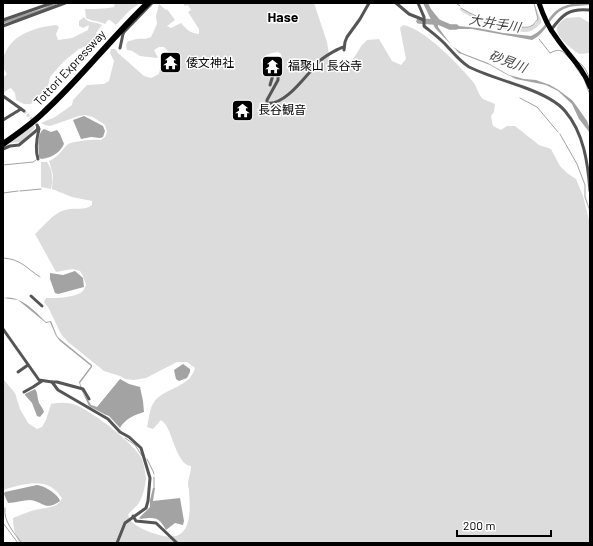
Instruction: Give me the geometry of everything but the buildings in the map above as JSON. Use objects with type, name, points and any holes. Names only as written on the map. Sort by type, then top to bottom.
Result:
[{"type":"highway","name":"Tottori Expressway","points":[[14,136],[57,96],[119,28],[145,3]]},
{"type":"highway","name":"Tottori Expressway","points":[[4,143],[31,124],[58,99],[116,35],[148,3]]},
{"type":"main road","points":[[539,3],[550,28],[577,64],[587,79],[590,87]]},
{"type":"street","points":[[3,20],[52,3]]},
{"type":"street","points":[[3,26],[65,3]]},
{"type":"street","points":[[120,48],[124,32],[152,3]]},
{"type":"street","points":[[270,84],[274,72],[276,71],[278,80],[267,100],[267,103],[269,104],[279,100],[304,81],[322,59],[340,48],[344,48],[347,37],[360,19],[368,3]]},
{"type":"street","points":[[396,3],[409,14],[424,22],[460,60],[468,66],[553,100],[565,111],[574,125],[584,151],[590,191]]},
{"type":"street","points":[[418,3],[424,22]]},
{"type":"street","points":[[550,28],[568,12],[589,10]]},
{"type":"street","points":[[3,96],[24,112]]},
{"type":"street","points":[[3,120],[21,109]]},
{"type":"street","points":[[3,149],[4,143],[19,146],[37,126],[40,129],[37,136],[38,159]]},
{"type":"street","points":[[31,296],[42,306]]},
{"type":"street","points":[[3,329],[39,380],[68,384],[83,389],[89,399]]},
{"type":"street","points":[[18,372],[28,365]]},
{"type":"street","points":[[24,392],[42,381]]},
{"type":"street","points":[[52,382],[58,390],[108,418],[120,432],[129,437],[141,448],[150,478],[148,501],[146,508],[125,523],[117,543]]},
{"type":"street","points":[[38,384],[42,387]]},
{"type":"street","points":[[133,516],[136,521],[156,523],[177,543]]},
{"type":"shaded area","points":[[54,3],[58,3],[54,7],[41,13],[3,24],[3,21],[44,8]]},
{"type":"shaded area","points":[[115,3],[140,3],[129,11],[116,25],[110,20],[108,20],[105,24],[86,18],[85,9],[103,9],[114,7]]},
{"type":"shaded area","points":[[183,3],[314,3],[327,42],[331,67],[339,70],[346,70],[362,45],[367,40],[379,39],[392,61],[401,65],[406,59],[400,28],[403,25],[412,28],[431,40],[460,67],[474,83],[483,99],[495,104],[494,112],[491,116],[493,126],[501,130],[507,126],[515,126],[539,145],[551,149],[560,166],[576,179],[583,196],[590,224],[590,543],[19,543],[14,531],[13,518],[31,511],[57,505],[62,498],[52,488],[33,483],[3,490],[3,379],[15,393],[20,409],[28,423],[37,429],[42,427],[46,420],[51,404],[68,403],[78,406],[94,415],[131,445],[142,459],[146,478],[141,499],[138,505],[128,515],[132,522],[138,527],[168,537],[176,536],[182,532],[189,519],[190,510],[188,480],[191,466],[186,464],[179,456],[167,426],[161,420],[153,429],[147,427],[150,411],[154,402],[164,393],[188,380],[195,368],[187,362],[177,362],[146,378],[134,380],[125,379],[104,371],[68,342],[61,334],[44,302],[46,298],[65,297],[80,293],[86,285],[80,271],[72,269],[56,272],[35,234],[57,214],[68,209],[86,208],[92,205],[92,201],[72,197],[52,189],[53,175],[49,161],[57,156],[67,145],[73,142],[101,140],[105,137],[107,132],[105,125],[93,117],[85,115],[50,126],[41,123],[55,117],[72,105],[73,100],[87,85],[104,84],[109,81],[114,61],[110,53],[111,49],[115,49],[144,76],[151,78],[159,74],[160,69],[175,72],[179,68],[180,60],[173,56],[164,47],[159,47],[154,50],[158,58],[140,56],[127,50],[126,45],[128,41],[151,37],[157,24],[156,16],[159,4],[166,10],[167,9],[175,20],[167,26],[171,28],[181,23],[189,31],[199,34],[199,29],[188,12],[191,10],[188,5],[185,6]],"holes":[[[275,52],[281,54],[282,63],[280,69],[269,70],[263,68],[261,60],[265,56]]]},
{"type":"shaded area","points":[[423,3],[428,3],[443,24],[438,24],[438,27],[451,45],[435,28]]},
{"type":"shaded area","points":[[534,3],[541,23],[531,31],[524,32],[494,26],[474,18],[460,10],[461,8],[477,17],[502,26],[529,28],[536,23],[538,19]]},
{"type":"shaded area","points":[[577,3],[590,3],[590,5],[570,7],[559,12],[541,33],[532,40],[472,29],[449,29],[449,25],[531,36],[543,27],[559,8]]},
{"type":"shaded area","points":[[84,17],[90,22],[102,25],[96,33],[100,42],[90,44],[79,49],[64,61],[50,77],[48,86],[31,104],[24,104],[16,100],[15,93],[11,88],[5,92],[3,91],[3,78],[7,74],[3,68],[3,55],[13,41],[33,30],[56,25],[59,27],[56,34],[58,40],[72,38],[88,30],[89,25],[83,28],[79,26],[79,21]]},
{"type":"shaded area","points":[[580,17],[590,23],[590,53],[579,54],[560,37],[558,33],[558,25],[566,18]]},
{"type":"shaded area","points":[[453,47],[462,53],[488,63],[509,75],[524,79],[536,80],[557,89],[572,100],[578,108],[587,121],[590,133],[579,119],[572,104],[558,91],[546,85],[516,79],[490,65],[459,53]]},
{"type":"shaded area","points":[[84,116],[103,126],[105,131],[103,137],[81,139],[73,120]]},
{"type":"shaded area","points":[[34,125],[35,128],[21,142],[9,143]]},
{"type":"shaded area","points":[[44,129],[51,132],[57,130],[64,144],[55,154],[48,158],[41,159],[39,157],[38,142],[41,131]]},
{"type":"shaded area","points":[[41,162],[47,162],[50,168],[52,179],[51,189],[41,187]]},
{"type":"shaded area","points":[[75,271],[83,278],[84,287],[58,294],[55,293],[50,279],[50,273],[63,275]]},
{"type":"shaded area","points":[[9,297],[18,300],[3,298]]},
{"type":"shaded area","points":[[18,300],[26,304],[46,322],[51,321],[57,336],[92,365],[80,383],[84,394],[91,405],[97,407],[120,379],[129,384],[140,387],[144,412],[137,414],[124,422],[120,428],[109,416],[89,406],[81,389],[79,382],[91,366],[60,341],[56,336],[50,322],[46,323]]},
{"type":"shaded area","points":[[183,364],[190,369],[190,372],[187,378],[179,381],[176,379],[174,370]]},
{"type":"shaded area","points":[[35,389],[39,403],[44,412],[40,417],[37,416],[32,403],[25,395]]},
{"type":"shaded area","points":[[37,485],[51,491],[59,498],[60,501],[51,506],[30,500],[8,503],[4,494],[5,492]]},
{"type":"shaded area","points":[[153,488],[155,488],[153,501],[180,498],[184,521],[183,525],[175,523],[166,530],[159,520],[153,518],[139,518],[150,507]]},
{"type":"waterway","points":[[456,3],[460,6]]},
{"type":"waterway","points":[[461,8],[494,23],[511,27],[529,27],[538,19],[534,3]]},
{"type":"waterway","name":"大井手川","points":[[419,21],[435,22]]},
{"type":"waterway","name":"大井手川","points":[[436,21],[450,27],[456,27]]},
{"type":"waterway","points":[[539,39],[550,53],[557,50],[562,51],[572,61]]},
{"type":"waterway","points":[[578,62],[586,70],[590,80]]},
{"type":"waterway","points":[[575,66],[582,76]]},
{"type":"waterway","points":[[584,79],[590,95]]},
{"type":"waterway","points":[[520,98],[537,107],[558,132]]},
{"type":"waterway","points":[[560,134],[577,164],[585,185],[585,197],[590,211]]},
{"type":"waterway","points":[[3,165],[33,162],[36,160]]},
{"type":"waterway","points":[[20,191],[41,189]]},
{"type":"waterway","points":[[3,193],[18,191]]},
{"type":"waterway","points":[[3,258],[14,260],[23,264],[40,277]]},
{"type":"waterway","points":[[125,438],[135,445],[142,456]]},
{"type":"waterway","points":[[147,459],[154,474]]},
{"type":"waterway","points":[[154,477],[154,488]]},
{"type":"waterway","points":[[5,508],[7,522],[22,543]]},
{"type":"waterway","points":[[3,523],[18,543]]},
{"type":"tunnel","points":[[24,111],[37,125]]},
{"type":"place","name":"倭文神社","points":[[170,63]]},
{"type":"place","name":"福聚山 長谷寺","points":[[273,66]]},
{"type":"place","name":"長谷観音","points":[[243,110]]},
{"type":"district","name":"Hase","points":[[283,17]]},
{"type":"water label","name":"砂見川","points":[[508,61]]}]
